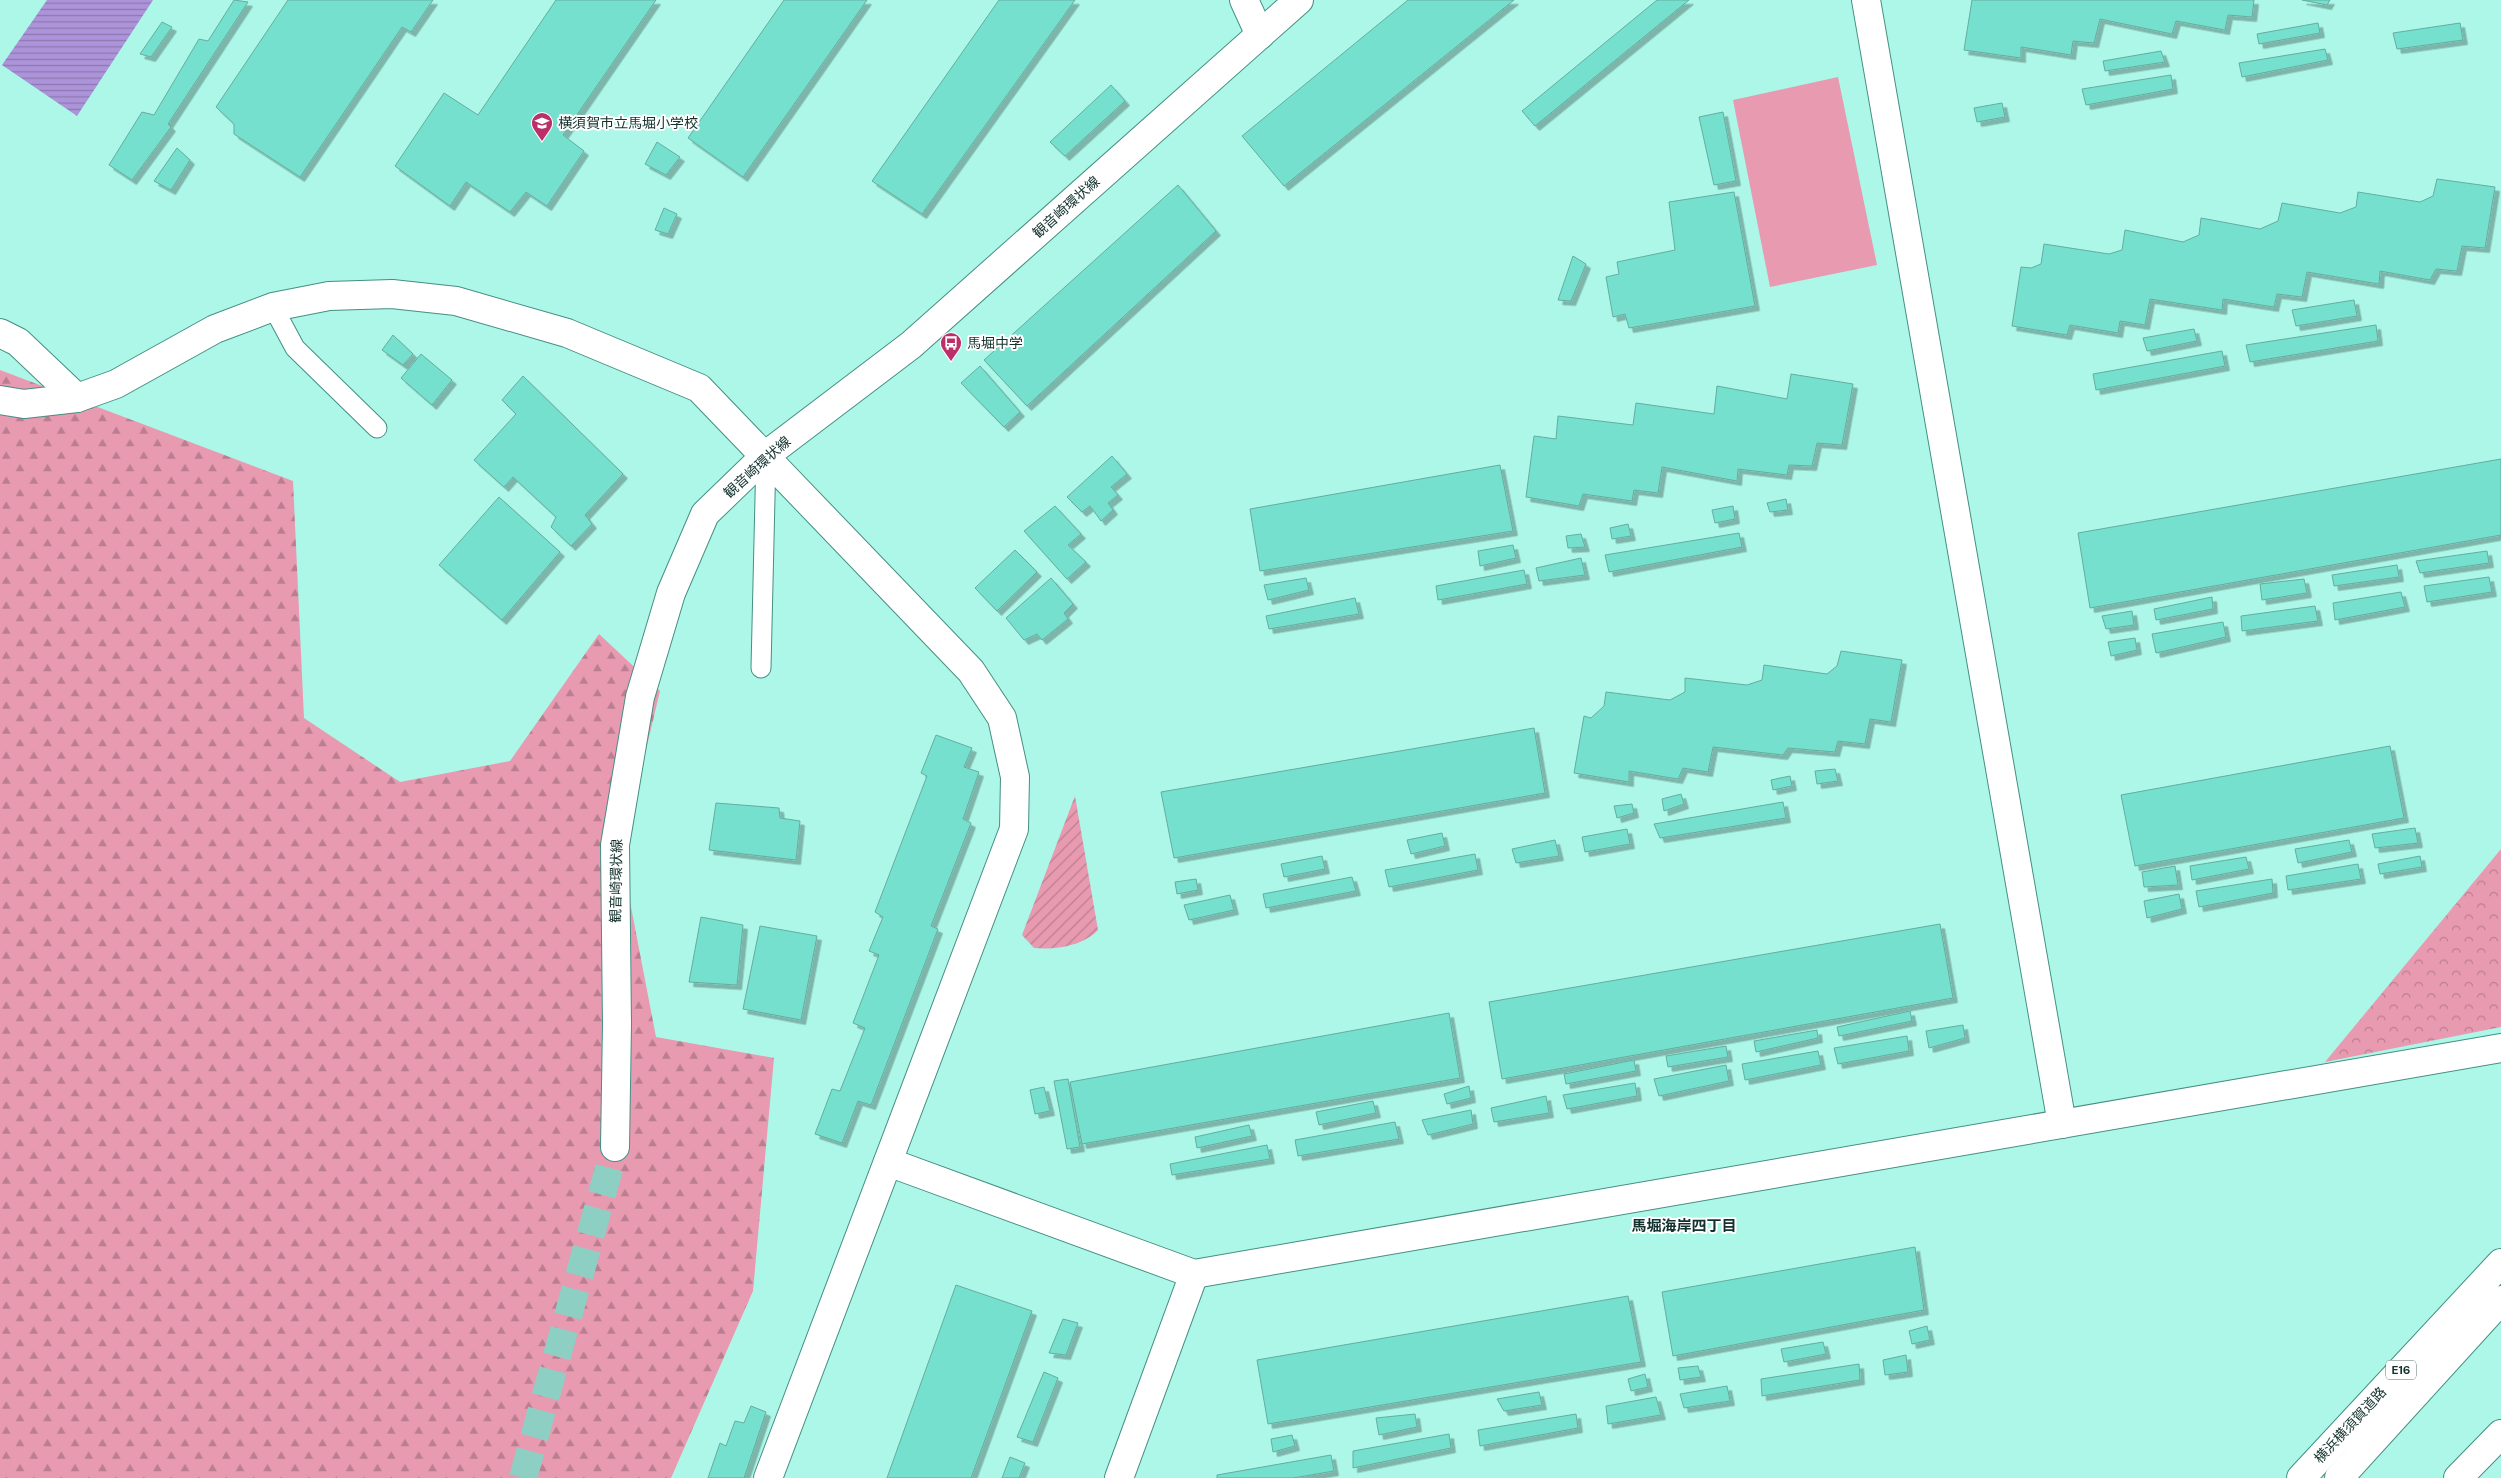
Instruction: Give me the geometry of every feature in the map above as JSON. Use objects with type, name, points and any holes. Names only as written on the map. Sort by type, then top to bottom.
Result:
[{"type":"main road","points":[[1244,0],[1260,35]]},
{"type":"main road","name":"観音崎環状線","points":[[615,1147],[617,1024],[615,845],[640,697],[670,593],[706,514],[766,455],[911,345],[1299,0]]},
{"type":"main road","points":[[1866,0],[2062,1124]]},
{"type":"main road","points":[[0,400],[24,404],[77,398],[116,384],[215,329],[273,307],[329,296],[392,294],[456,301],[567,333],[699,388],[766,455],[972,670],[1002,718],[1014,777],[1014,830],[768,1478]]},
{"type":"main road","points":[[0,333],[18,342],[77,398]]},
{"type":"main road","points":[[888,1162],[1194,1274],[2501,1048]]},
{"type":"main road","name":"横浜横須賀道路","points":[[2301,1478],[2501,1262]]},
{"type":"main road","points":[[1119,1478],[1194,1274]]},
{"type":"main road","name":"横浜横須賀道路","points":[[2339,1478],[2501,1300]]},
{"type":"main road","points":[[2458,1478],[2501,1434]]},
{"type":"lane","points":[[273,307],[295,348],[378,428]]},
{"type":"lane","points":[[761,668],[766,455]]},
{"type":"green space","points":[[1838,77],[1877,265],[1770,287],[1733,100]]},
{"type":"green space","points":[[0,370],[293,481],[304,718],[400,782],[510,761],[599,634],[660,691],[621,855],[656,1037],[774,1058],[753,1291],[671,1478],[0,1478]]},
{"type":"green space","points":[[1075,796],[1098,930],[1085,940],[1068,946],[1034,948],[1022,935]]},
{"type":"green space","points":[[2501,849],[2501,1027],[2325,1062]]},
{"type":"shaded area","points":[[47,0],[153,0],[77,116],[2,65]]},
{"type":"building","points":[[234,0],[248,2],[168,124],[171,127],[132,180],[109,165],[142,112],[154,115],[199,39],[208,41]]},
{"type":"building","points":[[288,0],[433,0],[411,32],[402,27],[300,177],[234,134],[234,124],[216,107]]},
{"type":"building","points":[[556,0],[656,0],[563,135],[584,151],[547,206],[526,192],[510,212],[466,182],[450,206],[395,166],[444,93],[478,115]]},
{"type":"building","points":[[784,0],[867,0],[743,177],[688,138]]},
{"type":"building","points":[[999,0],[1075,0],[922,214],[872,181]]},
{"type":"building","points":[[1408,0],[1514,0],[1284,186],[1242,136]]},
{"type":"building","points":[[1657,0],[1689,0],[1535,126],[1522,111]]},
{"type":"building","points":[[1972,0],[2254,0],[2252,17],[2228,15],[2225,30],[2176,21],[2172,34],[2100,19],[2094,43],[2073,41],[2071,55],[2021,47],[2021,58],[1964,50]]},
{"type":"building","points":[[2302,0],[2330,0],[2327,5]]},
{"type":"building","points":[[162,22],[172,27],[151,57],[140,54]]},
{"type":"building","points":[[2318,23],[2320,33],[2259,44],[2257,34]]},
{"type":"building","points":[[2460,23],[2463,40],[2397,49],[2393,33]]},
{"type":"building","points":[[2325,49],[2328,60],[2242,77],[2239,63]]},
{"type":"building","points":[[2161,51],[2165,62],[2105,71],[2103,61]]},
{"type":"building","points":[[2171,75],[2173,89],[2086,105],[2082,89]]},
{"type":"building","points":[[1111,85],[1125,101],[1065,156],[1050,142]]},
{"type":"building","points":[[2002,103],[2005,117],[1977,122],[1974,108]]},
{"type":"building","points":[[1723,112],[1736,181],[1714,185],[1699,117]]},
{"type":"building","points":[[657,142],[680,157],[666,175],[645,164]]},
{"type":"building","points":[[177,148],[190,160],[171,190],[154,181]]},
{"type":"building","points":[[2437,179],[2495,187],[2485,248],[2462,246],[2457,271],[2436,269],[2430,280],[2380,271],[2379,284],[2307,272],[2302,297],[2277,294],[2274,307],[2223,299],[2222,310],[2150,299],[2145,325],[2120,321],[2118,333],[2070,325],[2067,335],[2012,326],[2021,267],[2031,268],[2041,264],[2044,244],[2109,254],[2122,250],[2125,230],[2183,242],[2199,235],[2201,218],[2260,229],[2278,221],[2282,203],[2340,213],[2356,207],[2358,192],[2420,202],[2433,196]]},
{"type":"building","points":[[1178,185],[1216,231],[1027,406],[984,360]]},
{"type":"building","points":[[1734,192],[1755,306],[1629,328],[1625,314],[1613,317],[1606,277],[1619,274],[1617,262],[1675,250],[1669,202]]},
{"type":"building","points":[[664,208],[677,214],[668,234],[655,230]]},
{"type":"building","points":[[1573,256],[1586,264],[1571,301],[1558,300]]},
{"type":"building","points":[[2354,300],[2357,316],[2296,326],[2292,310]]},
{"type":"building","points":[[2376,325],[2378,341],[2250,362],[2246,345]]},
{"type":"building","points":[[2194,329],[2197,341],[2147,351],[2143,338]]},
{"type":"building","points":[[393,335],[413,354],[403,365],[382,350]]},
{"type":"building","points":[[2222,351],[2225,366],[2096,390],[2093,374]]},
{"type":"building","points":[[421,354],[452,380],[432,405],[401,378]]},
{"type":"building","points":[[980,366],[1020,412],[1004,427],[961,383]]},
{"type":"building","points":[[1791,374],[1853,384],[1842,445],[1817,443],[1812,466],[1789,465],[1787,475],[1738,469],[1737,481],[1662,467],[1658,493],[1634,490],[1632,501],[1583,494],[1579,506],[1526,497],[1534,436],[1556,439],[1558,416],[1633,425],[1636,403],[1714,414],[1717,386],[1787,399]]},
{"type":"building","points":[[523,376],[623,474],[585,515],[592,524],[571,546],[551,527],[556,517],[513,477],[504,487],[474,460],[516,414],[502,400]]},
{"type":"building","points":[[1112,456],[1127,474],[1111,487],[1118,495],[1108,503],[1113,510],[1101,521],[1090,506],[1082,512],[1067,497]]},
{"type":"building","points":[[2501,459],[2501,535],[2090,608],[2078,533]]},
{"type":"building","points":[[1500,465],[1513,531],[1260,571],[1250,509]]},
{"type":"building","points":[[499,497],[560,552],[502,620],[439,565]]},
{"type":"building","points":[[1786,499],[1788,510],[1770,512],[1767,503]]},
{"type":"building","points":[[1055,506],[1081,534],[1068,545],[1086,562],[1067,579],[1024,531]]},
{"type":"building","points":[[1733,506],[1735,519],[1715,523],[1712,510]]},
{"type":"building","points":[[1628,524],[1631,536],[1612,539],[1610,528]]},
{"type":"building","points":[[1739,533],[1742,547],[1609,572],[1605,555]]},
{"type":"building","points":[[1581,534],[1585,547],[1568,548],[1566,536]]},
{"type":"building","points":[[1513,545],[1516,558],[1480,566],[1478,551]]},
{"type":"building","points":[[1015,550],[1037,572],[997,611],[975,588]]},
{"type":"building","points":[[2487,551],[2489,563],[2420,573],[2416,561]]},
{"type":"building","points":[[1581,558],[1585,575],[1539,581],[1536,568]]},
{"type":"building","points":[[2397,565],[2399,577],[2334,586],[2332,575]]},
{"type":"building","points":[[1524,570],[1527,584],[1438,600],[1436,586]]},
{"type":"building","points":[[2489,577],[2492,592],[2427,602],[2424,586]]},
{"type":"building","points":[[1051,578],[1073,604],[1064,613],[1068,619],[1042,640],[1037,634],[1024,640],[1006,618]]},
{"type":"building","points":[[1306,578],[1309,590],[1268,600],[1264,585]]},
{"type":"building","points":[[2304,579],[2307,593],[2262,600],[2260,584]]},
{"type":"building","points":[[2401,592],[2405,607],[2335,620],[2333,603]]},
{"type":"building","points":[[2212,597],[2213,609],[2156,620],[2154,609]]},
{"type":"building","points":[[1355,598],[1359,614],[1269,629],[1266,616]]},
{"type":"building","points":[[2315,606],[2318,621],[2242,631],[2241,616]]},
{"type":"building","points":[[2132,611],[2134,625],[2106,629],[2102,616]]},
{"type":"building","points":[[2223,622],[2226,637],[2156,653],[2152,634]]},
{"type":"building","points":[[2135,638],[2137,650],[2111,656],[2108,642]]},
{"type":"building","points":[[1841,651],[1902,660],[1891,722],[1870,719],[1865,744],[1838,741],[1835,752],[1788,748],[1783,755],[1713,747],[1708,772],[1683,768],[1678,779],[1629,771],[1629,782],[1574,773],[1584,716],[1591,718],[1604,706],[1606,692],[1670,700],[1685,692],[1685,678],[1747,685],[1762,680],[1764,665],[1827,674],[1837,666]]},
{"type":"building","points":[[1534,728],[1545,793],[1174,858],[1161,792]]},
{"type":"building","points":[[936,735],[972,748],[964,767],[979,772],[963,819],[971,823],[931,926],[938,929],[871,1105],[858,1101],[842,1143],[815,1134],[832,1089],[840,1091],[865,1028],[853,1023],[879,955],[869,951],[883,917],[875,912],[927,776],[921,773]]},
{"type":"building","points":[[2390,746],[2404,818],[2135,866],[2121,795]]},
{"type":"building","points":[[1835,769],[1838,781],[1817,784],[1815,771]]},
{"type":"building","points":[[1790,776],[1792,786],[1773,790],[1771,780]]},
{"type":"building","points":[[1681,794],[1684,804],[1664,811],[1662,799]]},
{"type":"building","points":[[1783,802],[1786,818],[1660,838],[1654,824]]},
{"type":"building","points":[[716,803],[779,808],[780,818],[800,821],[796,860],[709,850]]},
{"type":"building","points":[[1632,804],[1634,813],[1617,818],[1614,806]]},
{"type":"building","points":[[2415,828],[2418,843],[2375,848],[2372,834]]},
{"type":"building","points":[[1627,829],[1630,844],[1585,852],[1582,837]]},
{"type":"building","points":[[1442,833],[1445,846],[1411,854],[1407,840]]},
{"type":"building","points":[[1555,840],[1559,856],[1516,863],[1512,849]]},
{"type":"building","points":[[2349,840],[2352,852],[2298,863],[2295,849]]},
{"type":"building","points":[[1475,854],[1478,870],[1389,887],[1385,870]]},
{"type":"building","points":[[1322,856],[1325,869],[1284,877],[1281,864]]},
{"type":"building","points":[[2420,856],[2422,867],[2380,874],[2378,864]]},
{"type":"building","points":[[2246,857],[2249,869],[2192,880],[2190,866]]},
{"type":"building","points":[[2358,864],[2361,879],[2288,890],[2286,876]]},
{"type":"building","points":[[2175,866],[2178,885],[2144,887],[2142,872]]},
{"type":"building","points":[[1352,877],[1356,891],[1266,908],[1263,894]]},
{"type":"building","points":[[1196,879],[1198,890],[1177,894],[1175,882]]},
{"type":"building","points":[[2272,879],[2273,893],[2199,907],[2196,891]]},
{"type":"building","points":[[2179,894],[2182,909],[2147,918],[2144,901]]},
{"type":"building","points":[[1230,895],[1234,910],[1189,920],[1184,905]]},
{"type":"building","points":[[701,917],[743,925],[737,985],[689,982]]},
{"type":"building","points":[[1940,924],[1953,998],[1502,1079],[1489,1002]]},
{"type":"building","points":[[760,926],[817,936],[801,1020],[743,1009]]},
{"type":"building","points":[[1910,1011],[1912,1021],[1839,1036],[1837,1027]]},
{"type":"building","points":[[1449,1013],[1460,1078],[1082,1144],[1070,1082]]},
{"type":"building","points":[[1963,1025],[1965,1038],[1929,1048],[1926,1031]]},
{"type":"building","points":[[1817,1030],[1818,1038],[1756,1052],[1754,1041]]},
{"type":"building","points":[[1907,1036],[1909,1051],[1838,1064],[1834,1048]]},
{"type":"building","points":[[1726,1046],[1728,1057],[1668,1067],[1666,1056]]},
{"type":"building","points":[[1818,1051],[1821,1065],[1745,1080],[1742,1064]]},
{"type":"building","points":[[1634,1060],[1636,1071],[1566,1084],[1564,1074]]},
{"type":"building","points":[[1726,1065],[1729,1081],[1659,1096],[1654,1079]]},
{"type":"building","points":[[1068,1079],[1080,1147],[1067,1149],[1054,1081]]},
{"type":"building","points":[[1635,1083],[1637,1096],[1567,1109],[1563,1095]]},
{"type":"building","points":[[1469,1086],[1471,1098],[1447,1104],[1444,1094]]},
{"type":"building","points":[[1044,1087],[1050,1111],[1035,1114],[1030,1090]]},
{"type":"building","points":[[1546,1096],[1549,1113],[1494,1122],[1491,1108]]},
{"type":"building","points":[[1373,1101],[1376,1113],[1319,1125],[1316,1112]]},
{"type":"building","points":[[1471,1110],[1473,1124],[1428,1135],[1422,1120]]},
{"type":"building","points":[[1395,1122],[1399,1139],[1298,1156],[1295,1140]]},
{"type":"building","points":[[1249,1125],[1252,1136],[1197,1148],[1195,1137]]},
{"type":"building","points":[[1267,1145],[1270,1159],[1172,1175],[1170,1164]]},
{"type":"building","points":[[1915,1247],[1924,1310],[1673,1356],[1662,1292]]},
{"type":"building","points":[[956,1285],[1032,1311],[971,1478],[887,1478]]},
{"type":"building","points":[[1628,1296],[1641,1362],[1268,1424],[1257,1360]]},
{"type":"building","points":[[1063,1319],[1078,1323],[1066,1355],[1049,1353]]},
{"type":"building","points":[[1927,1326],[1930,1340],[1912,1344],[1909,1331]]},
{"type":"building","points":[[1823,1342],[1826,1354],[1784,1362],[1781,1349]]},
{"type":"building","points":[[1906,1355],[1908,1372],[1885,1375],[1883,1360]]},
{"type":"building","points":[[1859,1364],[1860,1380],[1762,1396],[1761,1379]]},
{"type":"building","points":[[1698,1366],[1701,1377],[1680,1380],[1678,1368]]},
{"type":"building","points":[[1044,1372],[1058,1378],[1033,1442],[1017,1437]]},
{"type":"building","points":[[1645,1374],[1648,1387],[1631,1391],[1628,1379]]},
{"type":"building","points":[[1727,1386],[1730,1401],[1684,1408],[1680,1394]]},
{"type":"building","points":[[1539,1392],[1542,1405],[1504,1411],[1497,1399]]},
{"type":"building","points":[[1656,1397],[1661,1415],[1608,1424],[1606,1406]]},
{"type":"building","points":[[751,1406],[766,1412],[744,1478],[708,1478],[720,1443],[726,1446],[735,1421],[744,1423]]},
{"type":"building","points":[[1415,1414],[1417,1427],[1379,1435],[1376,1418]]},
{"type":"building","points":[[1576,1414],[1578,1428],[1480,1446],[1478,1430]]},
{"type":"building","points":[[1449,1434],[1451,1448],[1353,1468],[1353,1451]]},
{"type":"building","points":[[1292,1435],[1295,1446],[1273,1452],[1271,1439]]},
{"type":"building","points":[[1331,1455],[1334,1471],[1293,1478],[1217,1478],[1217,1475]]},
{"type":"building","points":[[1010,1457],[1025,1463],[1019,1478],[1002,1478]]},
{"type":"tunnel","points":[[523,1478],[615,1147]]},
{"type":"place","name":"横須賀市立馬堀小学校","points":[[542,142]]},
{"type":"place","name":"馬堀中学","points":[[951,362]]},
{"type":"district","name":"馬堀海岸四丁目","points":[[1684,1226]]}]
